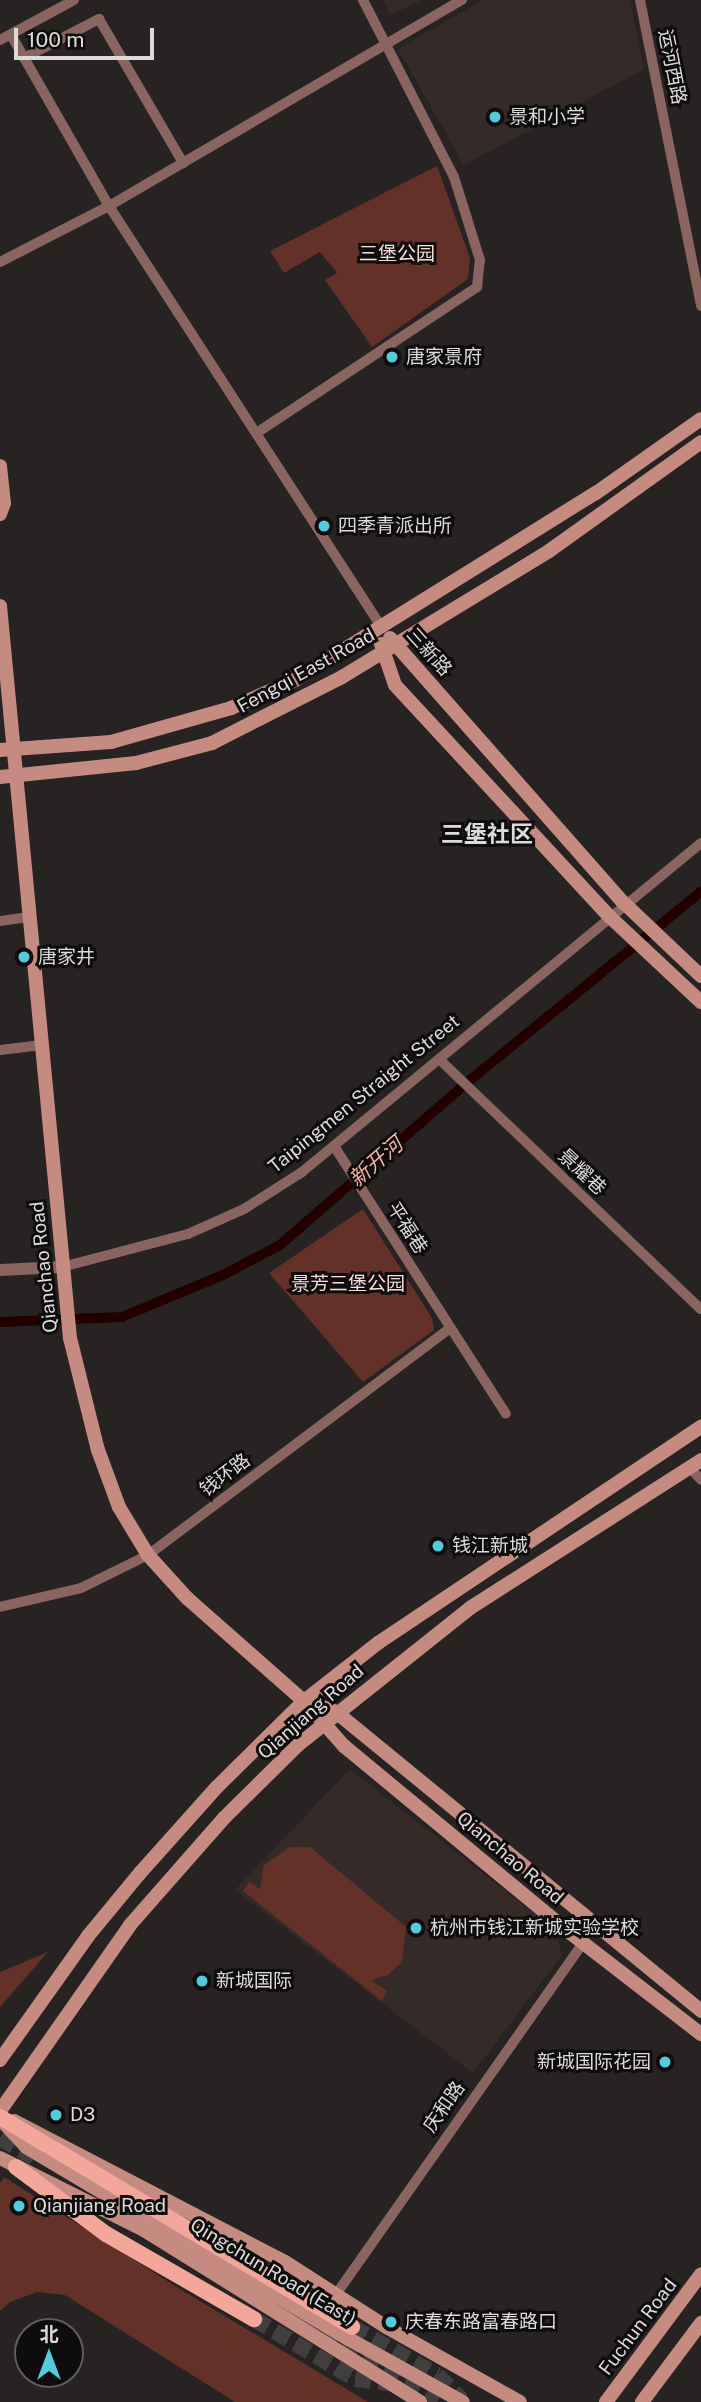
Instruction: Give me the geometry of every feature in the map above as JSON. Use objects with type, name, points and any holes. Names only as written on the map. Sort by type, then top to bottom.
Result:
[{"type":"main road","name":"Fengqi East Road","points":[[6,749],[111,742],[231,708],[295,680],[382,628],[701,419]]},
{"type":"main road","name":"Fengqi East Road","points":[[7,777],[136,763],[212,743],[381,653],[549,551],[701,442]]},
{"type":"main road","points":[[0,466],[4,503],[0,514]]},
{"type":"main road","name":"Qianchao Road","points":[[0,606],[7,777],[29,917],[70,1338],[98,1450],[119,1507],[148,1555],[224,1633],[304,1701],[344,1746],[583,1943],[701,2034]]},
{"type":"main road","name":"三新路","points":[[382,628],[624,903],[701,976]]},
{"type":"main road","name":"三新路","points":[[382,628],[381,653],[395,685],[608,916],[701,1002]]},
{"type":"main road","name":"Qianjiang Road","points":[[0,2060],[88,1936],[140,1873],[217,1787],[304,1701],[378,1643],[701,1427]]},
{"type":"main road","name":"Qianjiang Road","points":[[0,2116],[130,1925],[224,1818],[324,1723],[470,1608],[695,1464]]},
{"type":"main road","name":"Qianchao Road","points":[[304,1701],[336,1712],[701,2011]]},
{"type":"main road","points":[[0,2116],[34,2127],[337,2293],[388,2328],[520,2402]]},
{"type":"main road","points":[[0,2116],[352,2327]]},
{"type":"main road","name":"Qingchun Road (East)","points":[[0,2116],[26,2147],[347,2339],[463,2402]]},
{"type":"main road","name":"Qingchun Road (East)","points":[[0,2158],[144,2230],[420,2402]]},
{"type":"main road","points":[[16,2166],[106,2234],[254,2319]]},
{"type":"main road","name":"Fuchun Road","points":[[606,2402],[701,2274]]},
{"type":"main road","points":[[642,2402],[701,2323]]},
{"type":"street","points":[[0,40],[74,0]]},
{"type":"street","points":[[258,432],[477,287],[480,260],[454,177],[363,0]]},
{"type":"street","points":[[0,262],[109,206],[462,0]]},
{"type":"street","name":"运河西路","points":[[640,0],[701,306]]},
{"type":"street","points":[[24,58],[99,19],[183,163]]},
{"type":"street","points":[[11,35],[109,206],[258,432],[382,628]]},
{"type":"street","name":"Taipingmen Straight Street","points":[[0,1270],[62,1267],[132,1252],[244,1209],[334,1146],[608,916],[701,843]]},
{"type":"street","points":[[0,921],[29,917]]},
{"type":"street","points":[[0,1049],[42,1045]]},
{"type":"street","name":"景耀巷","points":[[439,1059],[478,1100],[701,1308]]},
{"type":"street","name":"平福巷","points":[[334,1146],[506,1415]]},
{"type":"street","name":"钱环路","points":[[0,1607],[81,1588],[148,1555],[450,1328]]},
{"type":"street","points":[[695,1464],[701,1480]]},
{"type":"street","name":"庆和路","points":[[337,2293],[583,1943]]},
{"type":"shaded area","points":[[383,0],[422,0],[390,15]]},
{"type":"shaded area","name":"景和小学","points":[[483,0],[630,0],[644,69],[464,165],[398,49]]},
{"type":"shaded area","name":"杭州市钱江新城实验学校","points":[[350,1769],[536,1915],[558,1941],[562,1955],[473,2073],[235,1890]]},
{"type":"green space","name":"三堡公园","points":[[437,166],[470,258],[468,279],[372,347],[325,280],[337,273],[320,252],[284,273],[270,251]]},
{"type":"green space","name":"景芳三堡公园","points":[[363,1209],[432,1318],[434,1330],[363,1382],[269,1273]]},
{"type":"green space","points":[[290,1847],[310,1847],[406,1927],[402,1962],[388,1975],[371,1980],[387,1991],[382,2001],[243,1891],[249,1882],[260,1889],[264,1865]]},
{"type":"green space","points":[[48,1952],[0,2007],[0,1972]]},
{"type":"green space","points":[[4,2177],[183,2291],[368,2402],[235,2402],[65,2295],[37,2292],[10,2302],[0,2311],[0,2183]]},
{"type":"waterway","name":"新开河","points":[[0,1322],[122,1317],[223,1275],[280,1245],[464,1085],[701,892]]},
{"type":"tunnel","points":[[0,2138],[34,2158]]},
{"type":"tunnel","points":[[254,2319],[355,2379],[393,2384]]},
{"type":"tunnel","points":[[352,2327],[437,2375],[462,2400]]},
{"type":"tunnel","points":[[323,2332],[437,2402]]},
{"type":"place","name":"景和小学","points":[[495,117]]},
{"type":"place","name":"唐家景府","points":[[392,357]]},
{"type":"place","name":"四季青派出所","points":[[324,526]]},
{"type":"place","name":"唐家井","points":[[24,957]]},
{"type":"place","name":"钱江新城","points":[[438,1546]]},
{"type":"place","name":"杭州市钱江新城实验学校","points":[[416,1928]]},
{"type":"place","name":"新城国际","points":[[202,1981]]},
{"type":"place","name":"新城国际花园","points":[[665,2062]]},
{"type":"place","name":"D3","points":[[56,2115]]},
{"type":"place","name":"Qianjiang Road","points":[[19,2206]]},
{"type":"place","name":"庆春东路富春路口","points":[[391,2322]]},
{"type":"district","name":"三堡社区","points":[[487,834]]}]
